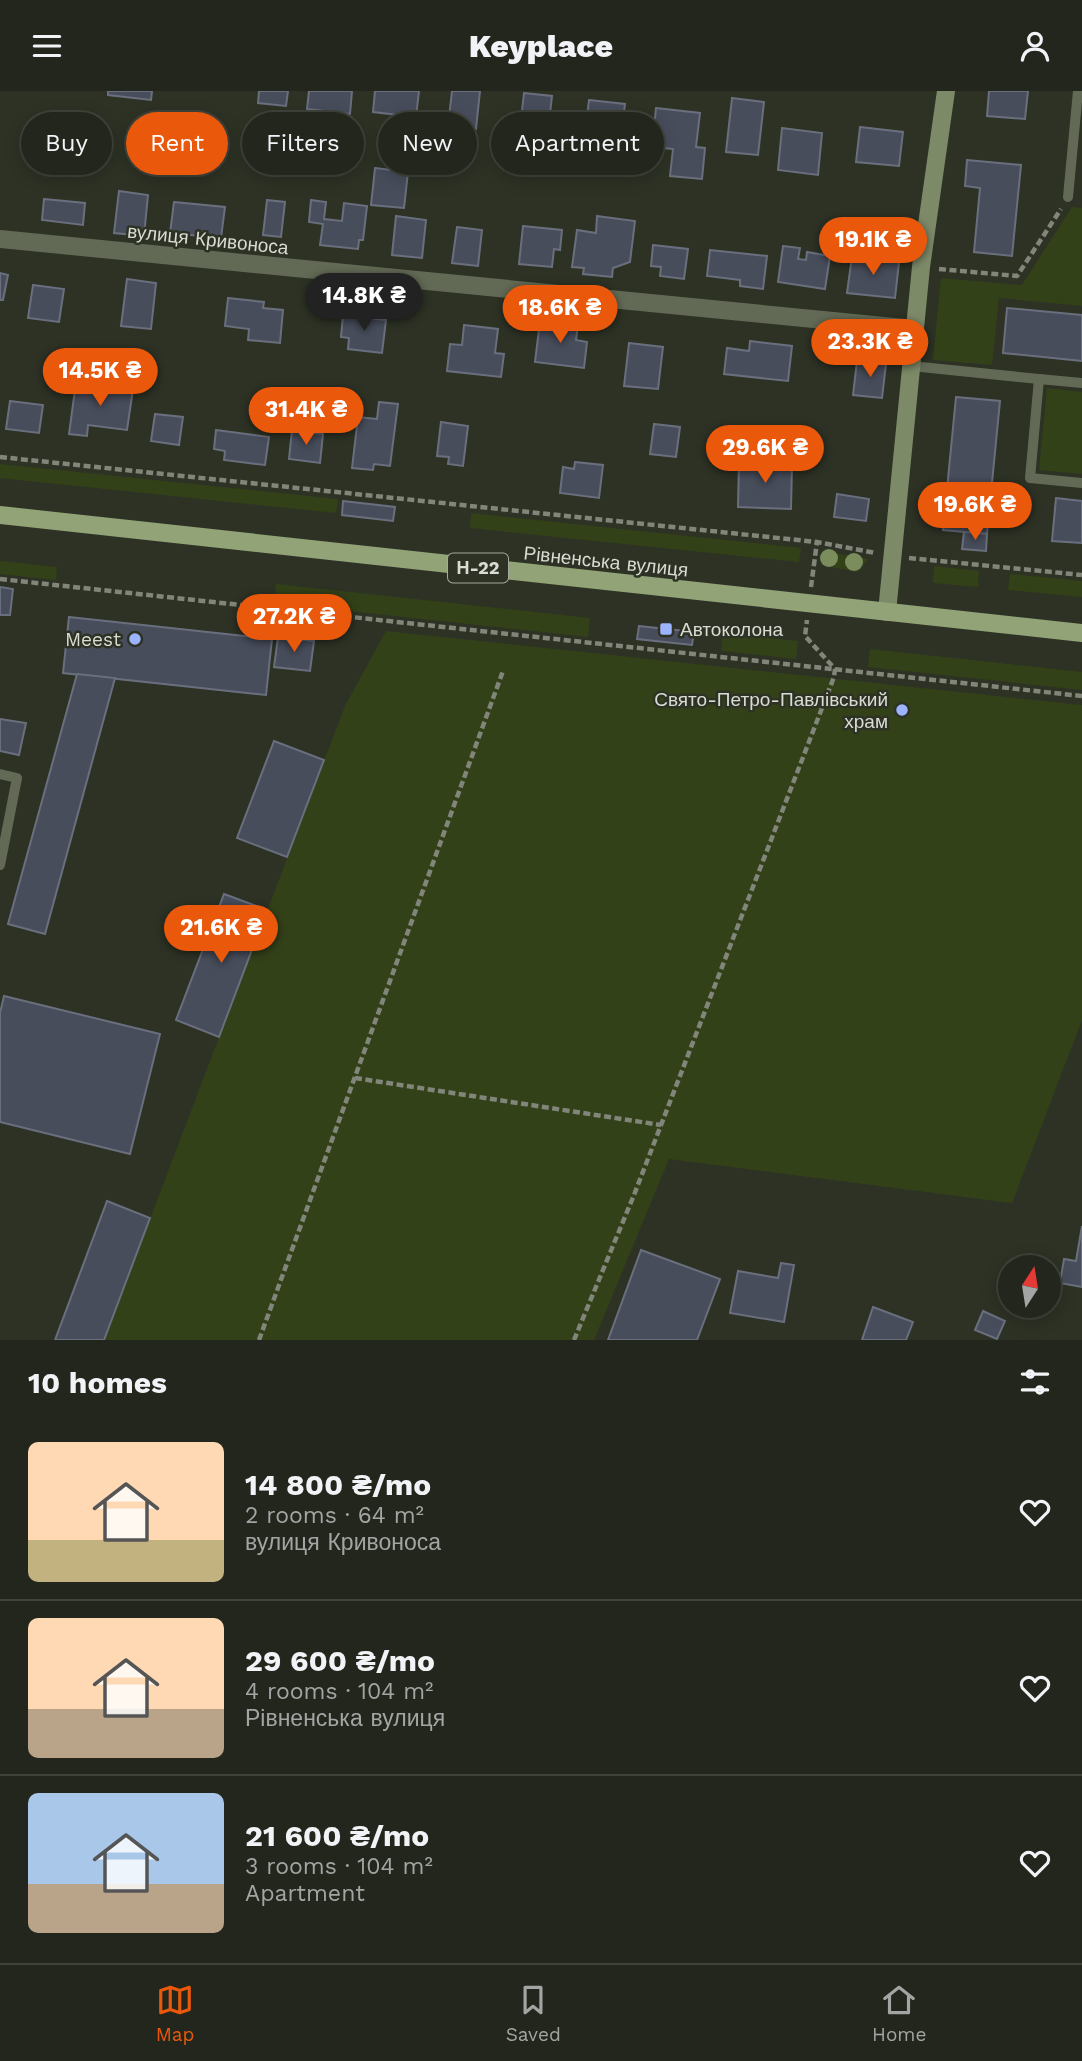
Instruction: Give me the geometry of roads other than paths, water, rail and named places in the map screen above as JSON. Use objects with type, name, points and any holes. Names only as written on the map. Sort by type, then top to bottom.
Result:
[{"type":"main road","name":"Рівненська вулиця","points":[[0,515],[1082,633]]},
{"type":"street","points":[[887,612],[920,267],[941,91]]},
{"type":"street","name":"вулиця Кривоноса","points":[[0,239],[915,329]]},
{"type":"lane","points":[[1068,197],[1078,91]]},
{"type":"lane","points":[[911,366],[1082,383]]},
{"type":"lane","points":[[1039,379],[1030,478],[1082,483]]},
{"type":"lane","points":[[0,774],[17,778],[0,865]]},
{"type":"place","name":"Автоколона","points":[[666,629]]},
{"type":"place","name":"Meest","points":[[135,639]]},
{"type":"place","name":"Свято-Петро-Павлівський храм","points":[[902,710]]}]
